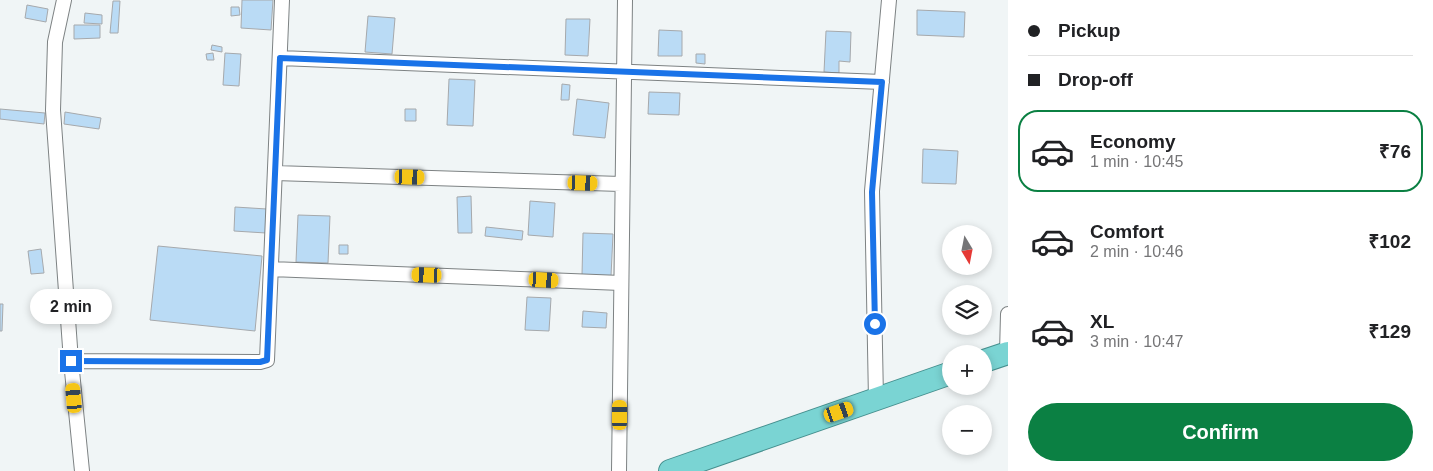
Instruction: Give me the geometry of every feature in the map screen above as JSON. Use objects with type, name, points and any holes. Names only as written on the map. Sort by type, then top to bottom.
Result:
[{"type":"highway","points":[[992,359],[1007,353]]},
{"type":"highway","points":[[670,471],[942,376]]},
{"type":"street","points":[[64,0],[54,42],[52,110],[71,361],[82,471]]},
{"type":"street","points":[[71,361],[260,362],[267,360],[282,0]]},
{"type":"street","points":[[619,471],[621,184],[625,71],[625,0]]},
{"type":"street","points":[[876,399],[872,192],[889,0]]},
{"type":"street","points":[[280,58],[882,82]]},
{"type":"street","points":[[275,173],[621,184]]},
{"type":"street","points":[[271,269],[621,283]]},
{"type":"street","points":[[1007,353],[1008,314]]},
{"type":"building","points":[[242,0],[273,0],[271,30],[241,28]]},
{"type":"building","points":[[113,1],[120,1],[118,33],[110,33]]},
{"type":"building","points":[[27,5],[48,9],[46,22],[25,18]]},
{"type":"building","points":[[231,7],[239,7],[240,15],[231,16]]},
{"type":"building","points":[[917,10],[965,12],[964,37],[917,35]]},
{"type":"building","points":[[85,13],[102,15],[102,24],[84,23]]},
{"type":"building","points":[[368,16],[395,18],[392,54],[365,52]]},
{"type":"building","points":[[566,19],[590,19],[588,56],[565,55]]},
{"type":"building","points":[[74,25],[100,25],[100,38],[74,39]]},
{"type":"building","points":[[659,30],[682,31],[682,56],[658,56]]},
{"type":"building","points":[[826,31],[851,32],[850,62],[839,61],[839,73],[824,72]]},
{"type":"building","points":[[212,45],[222,47],[222,52],[211,50]]},
{"type":"building","points":[[213,53],[214,60],[207,60],[206,54]]},
{"type":"building","points":[[225,53],[241,54],[239,86],[223,85]]},
{"type":"building","points":[[696,54],[705,54],[705,64],[696,63]]},
{"type":"building","points":[[449,79],[475,80],[473,126],[447,125]]},
{"type":"building","points":[[562,84],[570,85],[569,100],[561,100]]},
{"type":"building","points":[[649,92],[680,93],[679,115],[648,114]]},
{"type":"building","points":[[577,99],[609,103],[605,138],[573,135]]},
{"type":"building","points":[[0,109],[45,113],[44,124],[0,119]]},
{"type":"building","points":[[405,109],[416,109],[416,121],[405,121]]},
{"type":"building","points":[[65,112],[101,118],[99,129],[64,124]]},
{"type":"building","points":[[923,149],[958,151],[956,184],[922,183]]},
{"type":"building","points":[[471,196],[472,233],[458,233],[457,197]]},
{"type":"building","points":[[530,201],[555,203],[553,237],[528,235]]},
{"type":"building","points":[[235,207],[267,209],[266,233],[234,231]]},
{"type":"building","points":[[298,215],[330,216],[328,263],[296,262]]},
{"type":"building","points":[[486,227],[523,231],[522,240],[485,236]]},
{"type":"building","points":[[583,233],[613,234],[611,276],[582,275]]},
{"type":"building","points":[[339,245],[348,245],[348,254],[339,254]]},
{"type":"building","points":[[158,246],[262,256],[255,331],[150,320]]},
{"type":"building","points":[[41,249],[44,273],[31,274],[28,251]]},
{"type":"building","points":[[527,297],[551,298],[549,331],[525,330]]},
{"type":"building","points":[[0,304],[3,304],[2,331],[0,331]]},
{"type":"building","points":[[583,311],[607,313],[606,328],[582,327]]},
{"type":"route","points":[[71,361],[260,362],[267,360],[280,58],[882,82],[872,192],[875,324]]}]
